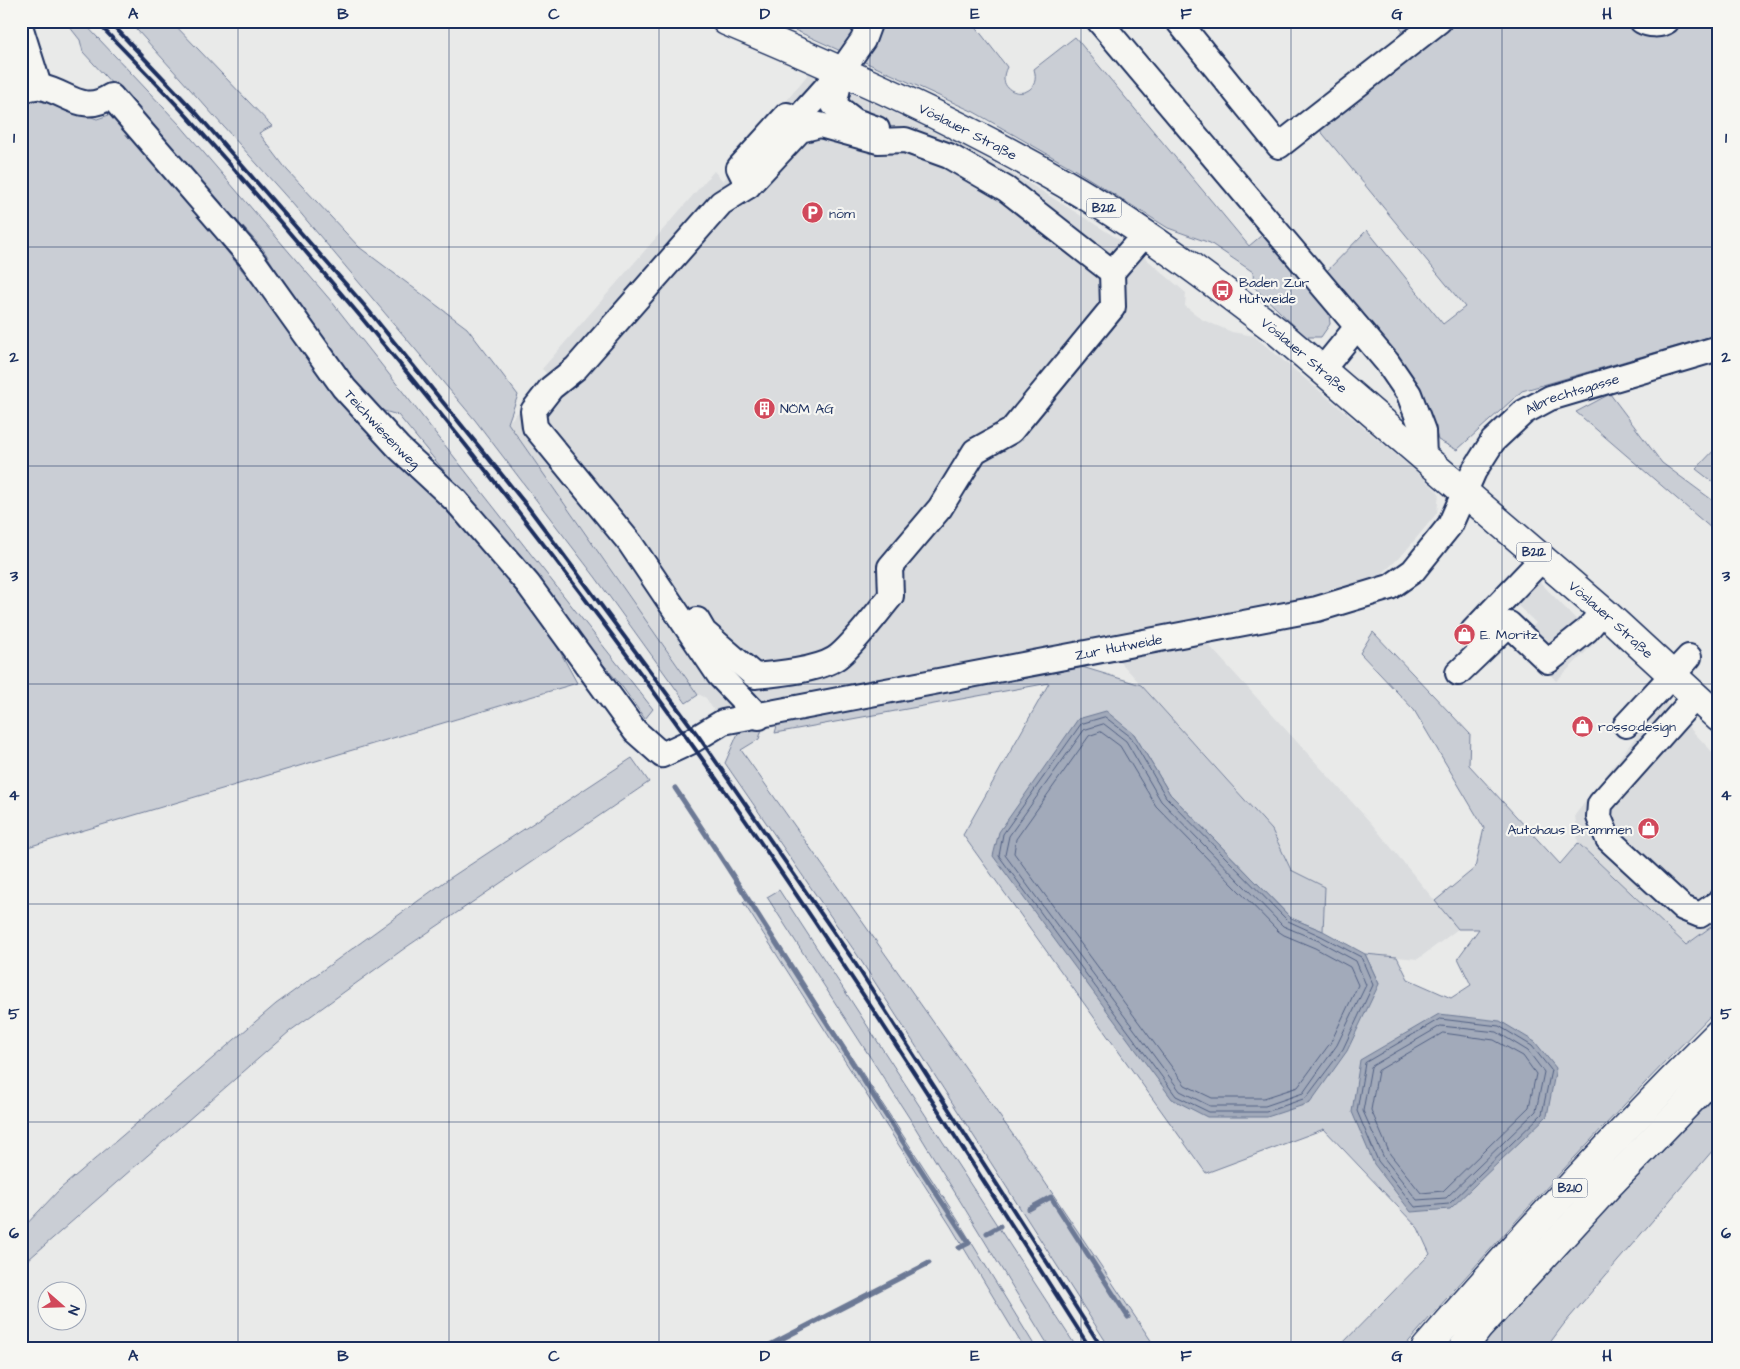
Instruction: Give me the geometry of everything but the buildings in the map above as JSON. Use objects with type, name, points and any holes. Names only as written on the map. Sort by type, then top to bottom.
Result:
[{"type":"main road","name":"Vöslauer Straße","points":[[726,21],[842,70],[978,135],[1066,183],[1145,234],[1262,320],[1604,611],[1681,666],[1696,696],[1719,718]]},
{"type":"main road","name":"B210","points":[[1426,1348],[1523,1238],[1659,1092],[1719,1033]]},
{"type":"main road","name":"B210","points":[[1463,1348],[1478,1328],[1608,1186],[1719,1071]]},
{"type":"street","points":[[870,21],[863,40],[842,70],[834,105],[855,121],[949,156],[1006,189],[1112,272]]},
{"type":"street","points":[[1099,21],[1387,362],[1409,394],[1423,431],[1424,457]]},
{"type":"street","points":[[1178,21],[1280,146],[1439,21]]},
{"type":"street","points":[[1642,21],[1648,25],[1667,21]]},
{"type":"street","points":[[21,29],[30,88]]},
{"type":"street","points":[[748,186],[739,168],[816,83],[842,70]]},
{"type":"street","name":"Teichwiesenweg","points":[[30,88],[83,103],[99,103],[111,96],[251,258],[344,388],[399,448],[456,501],[528,584],[634,731],[662,755],[690,742],[724,722]]},
{"type":"street","points":[[759,717],[719,675],[630,543],[535,427],[533,411],[551,388],[576,368],[722,203],[748,186],[800,130],[820,125],[878,141],[905,140]]},
{"type":"street","points":[[630,543],[673,579],[704,632],[755,676],[778,674],[818,666],[839,656],[891,596],[890,567],[940,508],[975,451],[1012,431],[1113,307],[1112,272],[1145,234]]},
{"type":"street","points":[[1322,370],[1357,327]]},
{"type":"street","name":"Albrechtsgasse","points":[[1465,493],[1474,471],[1494,441],[1524,412],[1550,398],[1719,348]]},
{"type":"street","name":"Zur Hutweide","points":[[724,722],[759,717],[1316,609],[1390,587],[1413,571],[1450,525],[1465,493]]},
{"type":"street","points":[[1473,631],[1542,559]]},
{"type":"street","points":[[1458,673],[1509,624],[1548,661],[1587,630],[1604,611]]},
{"type":"street","points":[[1626,725],[1681,666]]},
{"type":"street","points":[[1696,696],[1600,804],[1599,817],[1608,839],[1683,908],[1700,915],[1719,902]]},
{"type":"shaded area","points":[[65,21],[82,21],[180,125],[332,302],[653,709],[645,719],[623,688],[398,415],[377,409],[308,322],[263,249],[83,52],[80,40]]},
{"type":"shaded area","points":[[129,21],[151,21],[157,28],[173,23],[272,126],[259,133],[287,170],[359,247],[467,328],[518,395],[508,423],[698,695],[686,703],[596,578],[475,420],[292,203]]},
{"type":"shaded area","points":[[775,21],[971,21],[1007,67],[1004,77],[1006,85],[1011,90],[1018,92],[1026,91],[1032,87],[1035,80],[1034,69],[1075,37],[1249,246],[1262,235],[1328,305],[1330,324],[1321,337],[1306,337],[1254,287],[1253,272],[1210,243],[1168,228],[1072,168],[974,112]]},
{"type":"shaded area","points":[[1409,21],[1719,21],[1719,334],[1522,391],[1457,450],[1438,440],[1434,425],[1415,385],[1322,276],[1367,230],[1443,324],[1465,307],[1305,112],[1404,33],[1400,28]]},
{"type":"shaded area","name":"nöm","points":[[809,73],[960,144],[1040,190],[1136,250],[1186,293],[1185,306],[1203,320],[1232,332],[1254,336],[1425,479],[1439,493],[1437,513],[1404,553],[1382,574],[1330,592],[1181,622],[1205,641],[1371,823],[1458,929],[1418,959],[1365,954],[1323,931],[1325,887],[1291,870],[1272,830],[1117,658],[716,714],[706,698],[698,694],[508,423],[550,377],[542,369],[714,171],[723,181],[779,117],[780,109]]},
{"type":"shaded area","points":[[26,98],[58,105],[97,119],[115,113],[309,353],[458,520],[544,622],[577,683],[21,849],[21,99]]},
{"type":"shaded area","points":[[1610,394],[1662,463],[1719,505],[1719,535],[1576,412]]},
{"type":"shaded area","points":[[1719,445],[1719,487],[1696,469]]},
{"type":"shaded area","points":[[1537,579],[1597,641],[1556,681],[1519,641],[1536,623],[1515,603]]},
{"type":"shaded area","points":[[1373,632],[1470,734],[1469,765],[1560,864],[1578,843],[1686,945],[1719,921],[1719,1007],[1558,1175],[1403,1348],[1338,1348],[1430,1254],[1418,1228],[1324,1129],[1206,1173],[963,835],[1049,683],[775,733],[778,722],[1079,666],[1141,685],[1272,830],[1291,870],[1325,887],[1323,931],[1291,918],[1170,794],[1134,734],[999,832],[1379,984],[1365,954],[1397,957],[1408,979],[1451,998],[1471,985],[1458,958],[1479,929],[1458,929],[1435,901],[1475,868],[1484,828],[1414,710],[1360,653]]},
{"type":"shaded area","name":"Autohaus Brammen","points":[[1664,701],[1719,759],[1719,921],[1686,945],[1578,843],[1575,815]]},
{"type":"shaded area","points":[[763,726],[759,739],[741,750],[1018,1142],[1156,1348],[1110,1348],[858,956],[725,763],[739,731]]},
{"type":"shaded area","points":[[632,758],[649,782],[405,948],[290,1031],[21,1266],[21,1230],[60,1189],[276,1004],[447,880]]},
{"type":"shaded area","points":[[779,890],[1077,1348],[1050,1348],[910,1119],[767,897]]},
{"type":"shaded area","points":[[748,898],[951,1209],[1036,1348],[1024,1348],[950,1225],[743,902]]},
{"type":"shaded area","points":[[1719,1093],[1719,1143],[1564,1324],[1546,1348],[1481,1348],[1532,1286]]},
{"type":"water","points":[[1106,711],[1134,734],[1170,794],[1291,918],[1323,931],[1365,954],[1379,984],[1347,1051],[1310,1103],[1267,1117],[1207,1117],[1172,1099],[993,856],[999,832],[1078,719]]},
{"type":"water","points":[[1439,1014],[1500,1021],[1535,1042],[1556,1068],[1547,1116],[1450,1209],[1411,1212],[1374,1164],[1352,1112],[1360,1060]]},
{"type":"waterway","points":[[675,788],[969,1243],[959,1248]]},
{"type":"waterway","points":[[1029,1209],[1051,1197],[1128,1317]]},
{"type":"waterway","points":[[987,1233],[1000,1226]]},
{"type":"waterway","points":[[764,1348],[929,1263]]},
{"type":"railway","points":[[96,21],[194,124],[324,273],[388,349],[573,582],[690,742],[794,891],[894,1042],[1090,1348]]},
{"type":"railway","points":[[109,21],[198,115],[364,305],[528,507],[699,737],[851,957],[1102,1348]]},
{"type":"place","name":"nöm","points":[[813,213]]},
{"type":"place","name":"Baden Zur Hutweide","points":[[1223,290]]},
{"type":"place","name":"NÖM AG","points":[[764,408]]},
{"type":"place","name":"E. Moritz","points":[[1464,634]]},
{"type":"place","name":"rosso:design","points":[[1582,726]]},
{"type":"place","name":"Autohaus Brammen","points":[[1648,829]]}]
